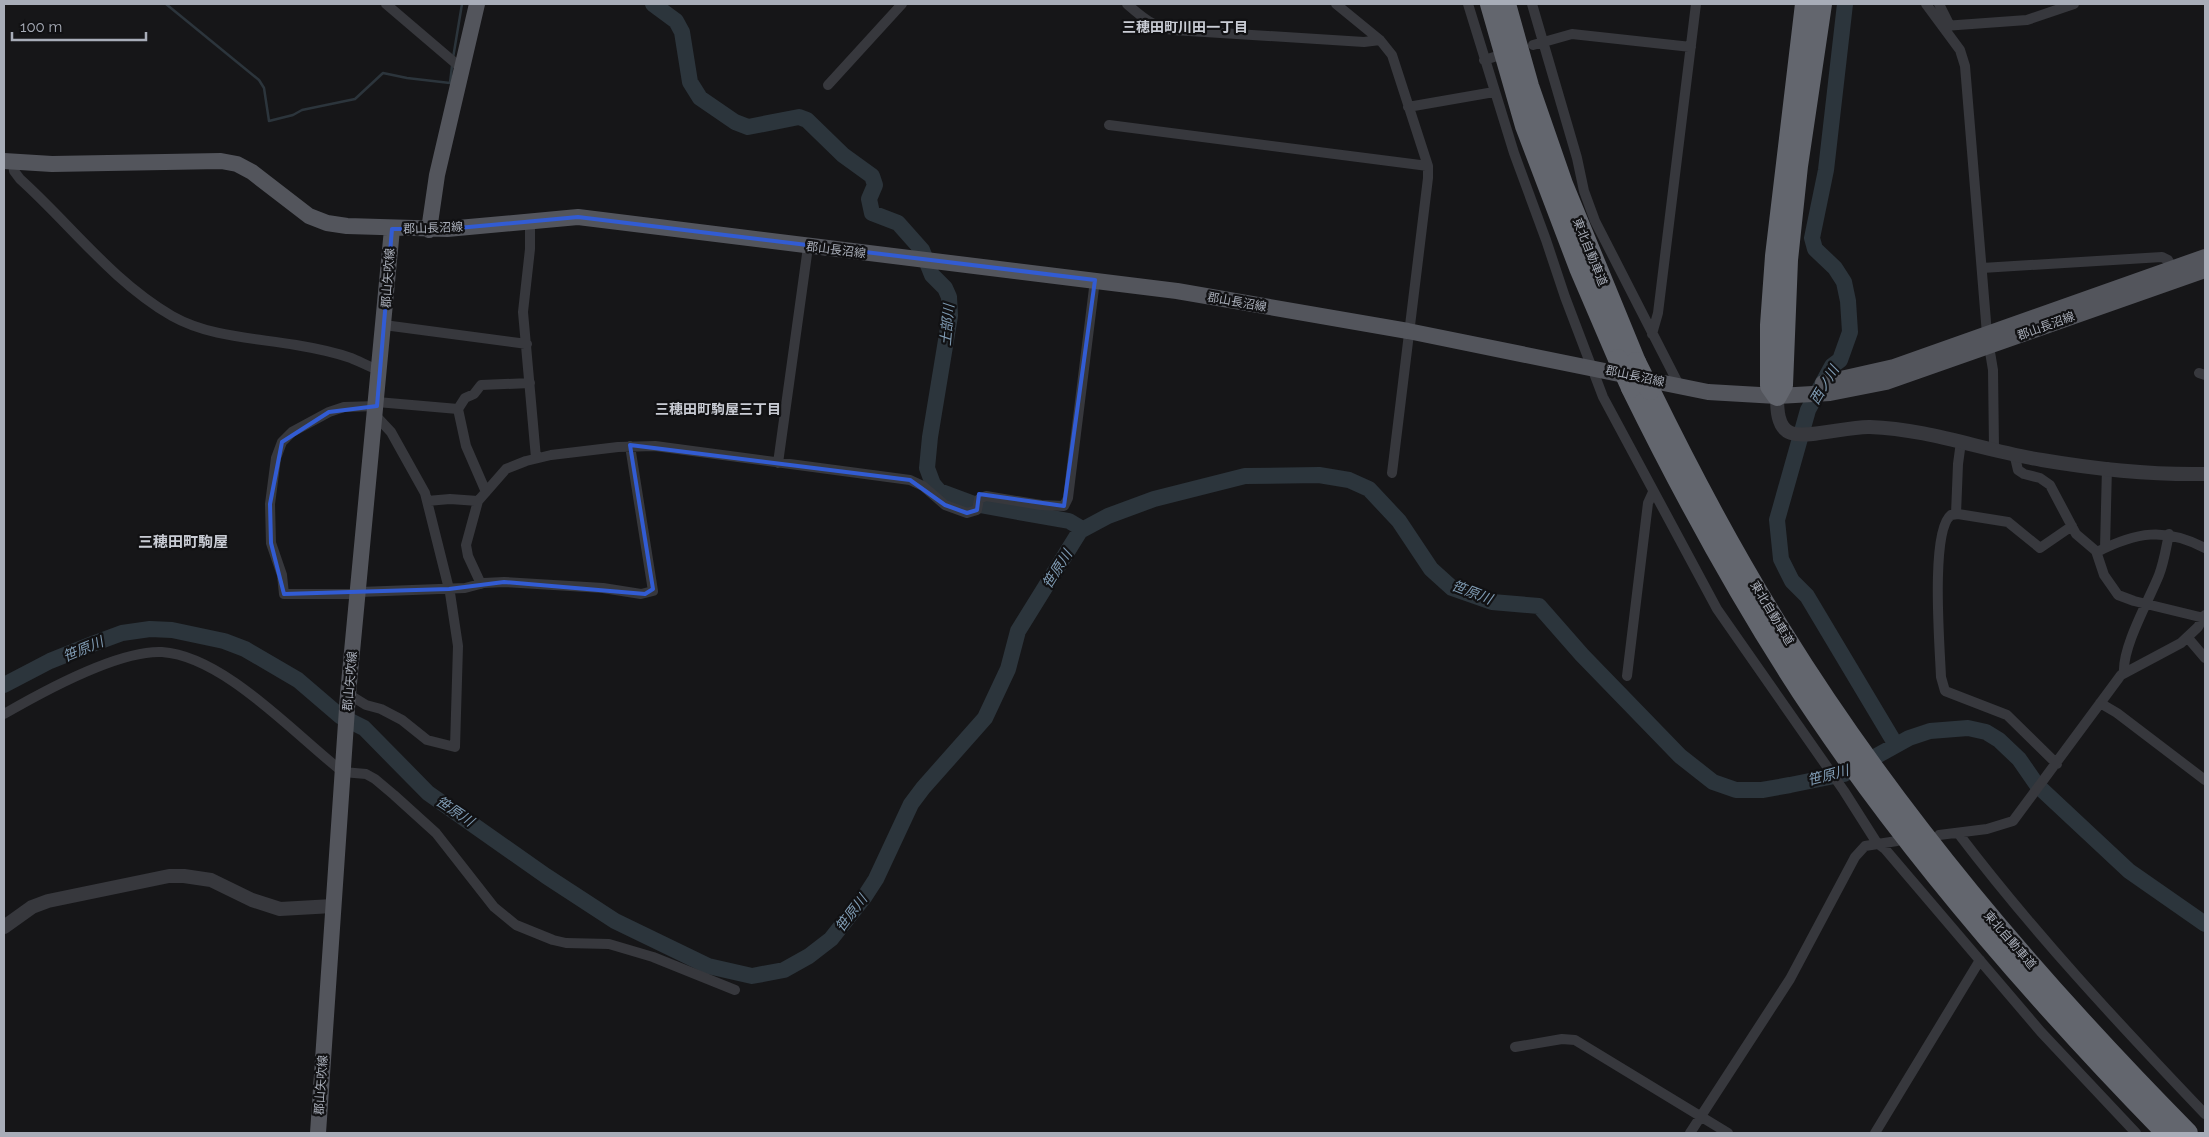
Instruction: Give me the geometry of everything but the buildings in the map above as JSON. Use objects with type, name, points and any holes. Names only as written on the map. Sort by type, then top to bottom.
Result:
[{"type":"highway","name":"東北自動車道","points":[[1490,4],[1525,126],[1548,187],[1711,544],[1816,714],[1872,793],[1952,896],[2011,965],[2166,1133]]},
{"type":"highway","name":"東北自動車道","points":[[1506,4],[1529,86],[1627,360]]},
{"type":"highway","points":[[1511,4],[1529,86]]},
{"type":"highway","points":[[1777,389],[1770,325],[1775,256],[1805,4]]},
{"type":"highway","points":[[1777,389],[1798,166],[1822,4]]},
{"type":"highway","name":"東北自動車道","points":[[1641,389],[1781,630],[1838,717],[1893,795],[1962,884],[2047,983],[2188,1133]]},
{"type":"main road","points":[[429,230],[437,175],[477,4]]},
{"type":"main road","name":"郡山長沼線","points":[[9,162],[52,164],[212,160],[230,162],[252,172],[302,212],[317,220],[347,226],[429,230],[578,217],[808,247],[1095,280],[1177,291],[1408,331],[1679,384],[1708,392],[1832,387],[1988,340],[2175,273],[2205,257]]},
{"type":"main road","name":"郡山矢吹線","points":[[318,1133],[348,697],[392,229]]},
{"type":"main road","name":"郡山長沼線","points":[[2175,273],[2205,270]]},
{"type":"street","points":[[386,4],[461,68]]},
{"type":"street","points":[[828,84],[902,4]]},
{"type":"street","points":[[1127,4],[1145,20],[1159,27],[1173,30],[1364,42],[1380,40]]},
{"type":"street","points":[[1336,4],[1380,40],[1396,63],[1408,107],[1428,166],[1392,473]]},
{"type":"street","points":[[1468,4],[1489,58],[1494,92],[1590,366],[1603,397],[1717,609],[1844,791],[1877,843],[1885,849],[2041,1032],[2136,1133]]},
{"type":"street","points":[[1532,4],[1538,44],[1577,158],[1584,191],[1595,221],[1679,384]]},
{"type":"street","points":[[1652,334],[1658,313],[1696,4]]},
{"type":"street","points":[[1926,4],[1947,26]]},
{"type":"street","points":[[1939,4],[1947,26],[1964,59],[1988,340],[1993,370],[1994,448]]},
{"type":"street","points":[[1947,26],[2028,20],[2074,4]]},
{"type":"street","points":[[1538,44],[1572,34],[1691,46]]},
{"type":"street","points":[[1408,107],[1494,92]]},
{"type":"street","points":[[1109,125],[1428,166]]},
{"type":"street","points":[[9,162],[20,180],[109,268],[141,296],[173,316],[206,329],[254,340],[296,345],[333,353],[379,370]]},
{"type":"street","points":[[530,221],[530,249],[523,312],[536,458]]},
{"type":"street","points":[[778,463],[808,247]]},
{"type":"street","points":[[1982,268],[2162,257],[2168,260],[2175,273]]},
{"type":"street","points":[[481,584],[466,549],[478,501],[506,469],[536,458],[630,446],[655,446],[910,480],[922,486],[945,505],[967,514],[986,496],[1041,505],[1062,506],[1067,503],[1095,280]]},
{"type":"street","points":[[384,325],[527,344]]},
{"type":"street","points":[[458,409],[465,398],[474,394],[481,385],[530,383]]},
{"type":"street","points":[[1777,389],[1777,411],[1782,426],[1790,433],[1803,434],[1871,427],[1994,448],[2041,460],[2181,475],[2205,474]]},
{"type":"street","points":[[458,409],[344,407],[334,410],[287,435],[276,458],[270,504],[271,543],[282,575],[284,594],[449,589],[504,582],[603,588],[641,594],[653,591],[630,446]]},
{"type":"street","points":[[348,697],[397,717],[427,740],[455,748],[458,646],[449,589],[427,501],[397,442],[376,408]]},
{"type":"street","points":[[458,409],[466,446],[486,492]]},
{"type":"street","points":[[1956,514],[1961,442]]},
{"type":"street","points":[[2014,453],[2018,470],[2024,474],[2040,478],[2050,485],[2079,537],[2101,550],[2146,535],[2169,534],[2205,548]]},
{"type":"street","points":[[1939,835],[2007,824],[2013,821],[2024,809],[2100,703],[2124,673],[2136,669],[2188,638],[2205,617],[2145,604],[2122,597],[2114,591],[2104,575],[2101,550],[2107,467]]},
{"type":"street","points":[[1627,676],[1648,503],[1653,492]]},
{"type":"street","points":[[427,501],[450,499],[478,501]]},
{"type":"street","points":[[2056,765],[2007,715],[1988,706],[1950,694],[1942,687],[1937,589],[1944,526],[1949,516],[1956,514],[2008,522],[2040,548],[2072,526]]},
{"type":"street","points":[[2124,673],[2125,662],[2145,604],[2163,562],[2169,534]]},
{"type":"street","points":[[2188,638],[2205,658]]},
{"type":"street","points":[[4,714],[108,664],[154,653],[170,653],[200,663],[242,689],[343,770],[366,774],[375,779],[436,833],[494,907],[516,925],[532,934],[566,943],[609,944],[645,954],[735,990]]},
{"type":"street","points":[[2100,703],[2205,780]]},
{"type":"street","points":[[1958,833],[2012,903],[2086,988],[2205,1114]]},
{"type":"street","points":[[1690,1133],[1790,979],[1855,857],[1865,846],[1897,841]]},
{"type":"street","points":[[4,927],[32,907],[48,901],[169,876],[197,877],[211,880],[252,900],[280,910],[333,906]]},
{"type":"street","points":[[1876,1133],[1980,960]]},
{"type":"street","points":[[1515,1047],[1562,1038],[1575,1040],[1728,1133]]},
{"type":"highlighted area","points":[[578,217],[1095,280],[1064,506],[979,494],[977,510],[967,513],[945,505],[910,480],[630,445],[653,589],[645,594],[504,582],[449,589],[284,594],[271,543],[270,504],[282,442],[329,412],[377,406],[392,229],[447,229]]},
{"type":"waterway","points":[[166,4],[259,80],[264,88],[269,121],[293,115],[302,110],[355,99],[383,73],[450,83],[452,66]]},
{"type":"waterway","points":[[453,58],[462,4]]},
{"type":"waterway","name":"土部川","points":[[653,4],[676,21],[682,32],[690,82],[700,98],[735,122],[748,127],[799,117],[807,120],[843,155],[872,176],[875,185],[869,199],[872,213],[898,223],[922,250],[932,275],[945,288],[949,297],[950,316],[930,437],[927,468],[933,484],[939,491],[974,504],[1069,521],[1079,527],[1080,531]]},
{"type":"waterway","name":"西ノ川","points":[[1845,4],[1826,170],[1812,238],[1815,249],[1835,268],[1844,282],[1848,301],[1850,332],[1840,360],[1832,366],[1808,410],[1777,520],[1781,559],[1792,581],[1807,596],[1896,745]]},
{"type":"waterway","name":"笹原川","points":[[4,685],[50,661],[122,633],[150,629],[172,630],[224,641],[245,649],[298,680],[340,716],[364,728],[428,793],[546,876],[615,921],[708,966],[752,976],[784,970],[809,956],[831,939],[865,896],[876,879],[911,804],[985,718],[1008,669],[1018,631],[1080,531],[1108,516],[1154,499],[1245,476],[1319,475],[1349,480],[1369,489],[1399,521],[1431,569],[1452,588],[1492,602],[1539,606],[1582,655],[1680,756],[1713,782],[1736,790],[1762,790],[1790,785],[1844,774],[1909,738],[1930,731],[1968,728],[1986,732],[1999,740],[2019,759],[2037,785],[2129,871],[2205,924]]},
{"type":"district","name":"三穂田町川田一丁目","points":[[1185,27]]},
{"type":"district","name":"三穂田町駒屋三丁目","points":[[718,409]]},
{"type":"district","name":"三穂田町駒屋","points":[[183,542]]}]
